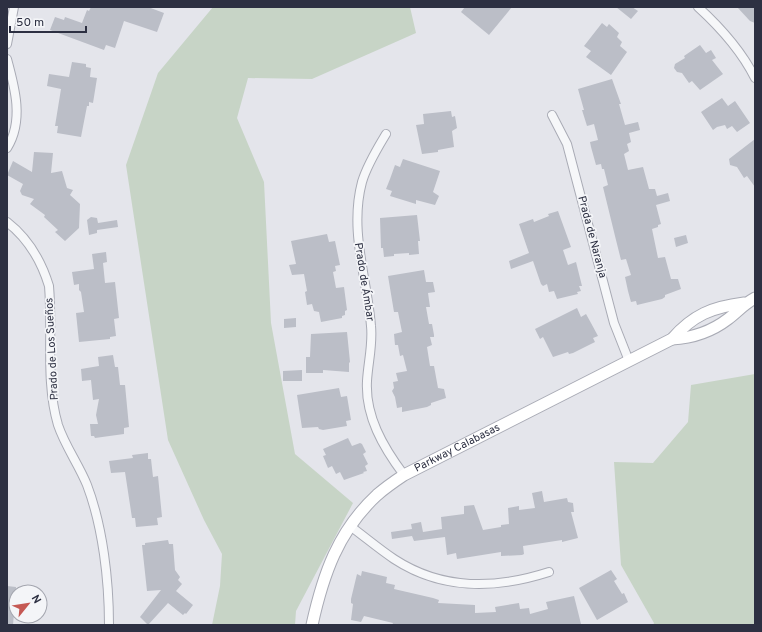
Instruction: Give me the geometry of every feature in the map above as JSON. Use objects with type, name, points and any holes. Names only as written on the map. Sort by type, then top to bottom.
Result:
[{"type":"street","points":[[7,44],[14,7]]},
{"type":"street","points":[[698,7],[720,27],[748,63],[755,78]]},
{"type":"street","points":[[7,59],[16,96],[17,115],[14,130],[7,148]]},
{"type":"street","name":"Prada de Naranja","points":[[552,115],[567,144],[614,323],[629,361]]},
{"type":"street","name":"Prado de Ámbar","points":[[386,134],[371,159],[362,181],[357,205],[356,230],[371,329],[367,382],[368,405],[387,452],[404,474]]},
{"type":"street","name":"Prado de Los Sueños","points":[[7,222],[20,232],[34,251],[44,269],[49,286],[54,399],[58,425],[86,483],[95,508],[106,575],[109,625]]},
{"type":"street","name":"Parkway Calabasas","points":[[672,339],[689,338],[707,332],[728,319],[744,304],[755,298]]},
{"type":"street","name":"Parkway Calabasas","points":[[312,625],[320,589],[327,569],[350,526],[377,495],[404,474],[672,339],[696,317],[710,310],[744,304]]},
{"type":"street","points":[[350,526],[395,560],[413,570],[456,583],[501,584],[526,579],[549,572]]},
{"type":"green space","points":[[213,7],[410,7],[416,33],[312,79],[248,78],[237,118],[264,182],[271,323],[295,454],[353,503],[296,611],[295,625],[212,625],[220,586],[222,554],[204,520],[168,440],[126,165],[158,73]]},
{"type":"green space","points":[[755,374],[755,625],[653,625],[654,623],[621,565],[614,462],[653,463],[688,422],[691,385]]},
{"type":"building","points":[[91,7],[148,7],[164,13],[157,32],[124,21],[115,48],[106,45],[104,50],[50,30],[55,17],[64,20],[65,17],[82,23],[87,10],[89,11]]},
{"type":"building","points":[[465,7],[512,7],[489,35],[461,12]]},
{"type":"building","points":[[616,7],[632,7],[638,11],[631,19]]},
{"type":"building","points":[[737,7],[755,7],[755,23],[750,21]]},
{"type":"building","points":[[602,23],[607,27],[609,24],[619,33],[617,37],[622,42],[620,46],[627,52],[611,75],[586,57],[591,51],[584,46]]},
{"type":"building","points":[[700,45],[706,53],[711,50],[716,58],[712,60],[723,74],[700,90],[692,81],[689,83],[682,73],[677,72],[674,68],[675,64],[685,58],[684,56]]},
{"type":"building","points":[[72,62],[86,64],[86,67],[91,68],[90,77],[97,78],[93,103],[89,102],[89,106],[87,106],[81,137],[57,133],[58,126],[55,126],[61,89],[47,86],[49,74],[69,77]]},
{"type":"building","points":[[612,79],[621,104],[619,104],[625,125],[638,122],[640,130],[629,133],[631,142],[627,144],[629,151],[624,154],[628,170],[643,167],[649,189],[655,189],[657,196],[668,193],[670,201],[656,205],[661,224],[652,229],[658,258],[665,257],[671,279],[678,279],[681,289],[665,295],[662,299],[637,305],[636,301],[631,302],[628,291],[625,277],[631,275],[626,259],[621,260],[603,187],[608,185],[604,169],[602,169],[601,164],[596,165],[591,147],[590,142],[598,140],[594,124],[587,126],[578,89]]},
{"type":"building","points":[[722,98],[728,106],[735,101],[750,123],[737,132],[732,126],[727,129],[725,125],[717,127],[713,130],[701,112]]},
{"type":"building","points":[[451,111],[452,117],[455,116],[457,128],[452,131],[454,147],[438,150],[438,152],[422,154],[416,125],[424,124],[423,114]]},
{"type":"building","points":[[755,139],[755,187],[747,176],[744,178],[737,167],[730,165],[729,159]]},
{"type":"building","points":[[34,152],[53,153],[51,173],[62,171],[67,188],[73,190],[70,195],[80,204],[79,228],[65,241],[55,232],[58,230],[44,217],[45,215],[30,204],[34,199],[22,195],[20,191],[23,184],[7,175],[13,161],[32,172]]},
{"type":"building","points":[[403,159],[440,171],[433,192],[439,196],[435,205],[416,200],[416,204],[390,196],[392,191],[386,189],[395,165],[400,167]]},
{"type":"building","points":[[558,211],[571,247],[563,250],[568,265],[576,262],[582,286],[579,286],[581,291],[577,292],[578,294],[557,299],[554,291],[549,292],[547,284],[543,286],[541,284],[533,261],[511,269],[509,261],[529,253],[519,224],[533,219],[534,222],[549,216],[548,214]]},
{"type":"building","points":[[417,215],[420,241],[418,241],[419,254],[394,254],[394,256],[384,257],[383,248],[381,248],[380,218]]},
{"type":"building","points":[[91,217],[97,218],[98,223],[117,220],[118,227],[97,230],[97,233],[89,235],[87,220]]},
{"type":"building","points":[[327,234],[329,242],[335,241],[340,265],[335,266],[336,271],[333,272],[336,288],[344,287],[347,310],[342,318],[321,322],[319,312],[314,311],[312,304],[307,305],[305,292],[307,291],[304,274],[292,275],[289,265],[296,264],[291,241]]},
{"type":"building","points":[[686,235],[688,243],[676,247],[674,238]]},
{"type":"building","points":[[106,252],[107,262],[103,263],[105,283],[115,282],[119,318],[114,319],[116,336],[110,337],[110,339],[79,342],[76,313],[84,312],[79,284],[74,285],[72,272],[94,269],[92,254]]},
{"type":"building","points":[[424,270],[426,282],[433,282],[435,292],[428,293],[430,307],[426,307],[429,324],[432,324],[434,335],[434,337],[430,337],[432,345],[427,347],[430,366],[434,366],[438,388],[444,389],[446,398],[431,403],[431,405],[427,407],[402,412],[402,407],[397,408],[392,391],[394,388],[393,382],[398,381],[396,373],[407,371],[403,355],[400,356],[398,345],[395,345],[394,334],[402,332],[398,312],[394,312],[388,276]]},
{"type":"building","points":[[577,308],[581,317],[586,314],[598,336],[593,338],[595,342],[573,353],[569,354],[568,352],[553,357],[543,337],[540,339],[535,329]]},
{"type":"building","points":[[296,318],[296,327],[284,328],[284,319]]},
{"type":"building","points":[[347,332],[350,362],[349,372],[323,370],[323,373],[306,373],[306,357],[310,357],[311,334]]},
{"type":"building","points":[[113,355],[115,367],[118,367],[120,385],[125,385],[129,427],[124,428],[124,434],[95,438],[94,436],[91,436],[90,424],[98,424],[96,415],[99,399],[93,400],[91,380],[82,381],[81,369],[99,366],[98,357]]},
{"type":"building","points":[[302,370],[302,381],[283,381],[283,371]]},
{"type":"building","points":[[339,388],[341,397],[347,396],[351,420],[346,421],[347,426],[323,430],[319,429],[318,427],[302,428],[297,395]]},
{"type":"building","points":[[348,438],[352,446],[360,443],[362,444],[366,452],[363,454],[368,464],[365,466],[367,471],[363,472],[364,473],[344,480],[340,472],[336,474],[332,466],[328,468],[323,456],[326,455],[323,449]]},
{"type":"building","points":[[148,453],[148,459],[151,459],[153,477],[158,476],[162,517],[157,518],[158,525],[136,527],[135,518],[132,518],[125,472],[111,473],[109,461],[133,458],[132,455]]},
{"type":"building","points":[[542,491],[544,502],[567,498],[568,502],[573,503],[574,512],[571,512],[578,538],[562,542],[562,540],[523,546],[524,554],[522,555],[501,556],[501,552],[457,559],[456,553],[447,555],[445,537],[414,541],[412,536],[392,539],[391,532],[412,529],[411,524],[421,522],[423,532],[442,529],[441,517],[464,514],[464,506],[474,505],[483,530],[501,527],[501,525],[509,524],[508,508],[519,506],[519,510],[535,508],[532,493]]},
{"type":"building","points":[[168,540],[169,544],[173,544],[175,570],[180,577],[178,580],[182,584],[176,591],[193,605],[186,614],[185,613],[183,615],[168,603],[148,625],[140,617],[161,590],[147,591],[142,545],[145,545],[145,543]]},
{"type":"building","points":[[611,570],[617,579],[614,581],[622,594],[624,593],[628,602],[597,620],[579,588]]},
{"type":"building","points":[[362,571],[387,577],[386,583],[395,585],[394,589],[433,598],[439,600],[438,603],[475,605],[475,613],[496,612],[495,607],[519,603],[520,609],[529,608],[530,614],[548,609],[546,602],[574,596],[581,624],[392,625],[393,623],[364,616],[361,622],[351,620],[353,604],[351,603],[351,599],[357,574],[361,576]]},
{"type":"building","points":[[7,586],[8,624],[13,624],[7,625]]}]
